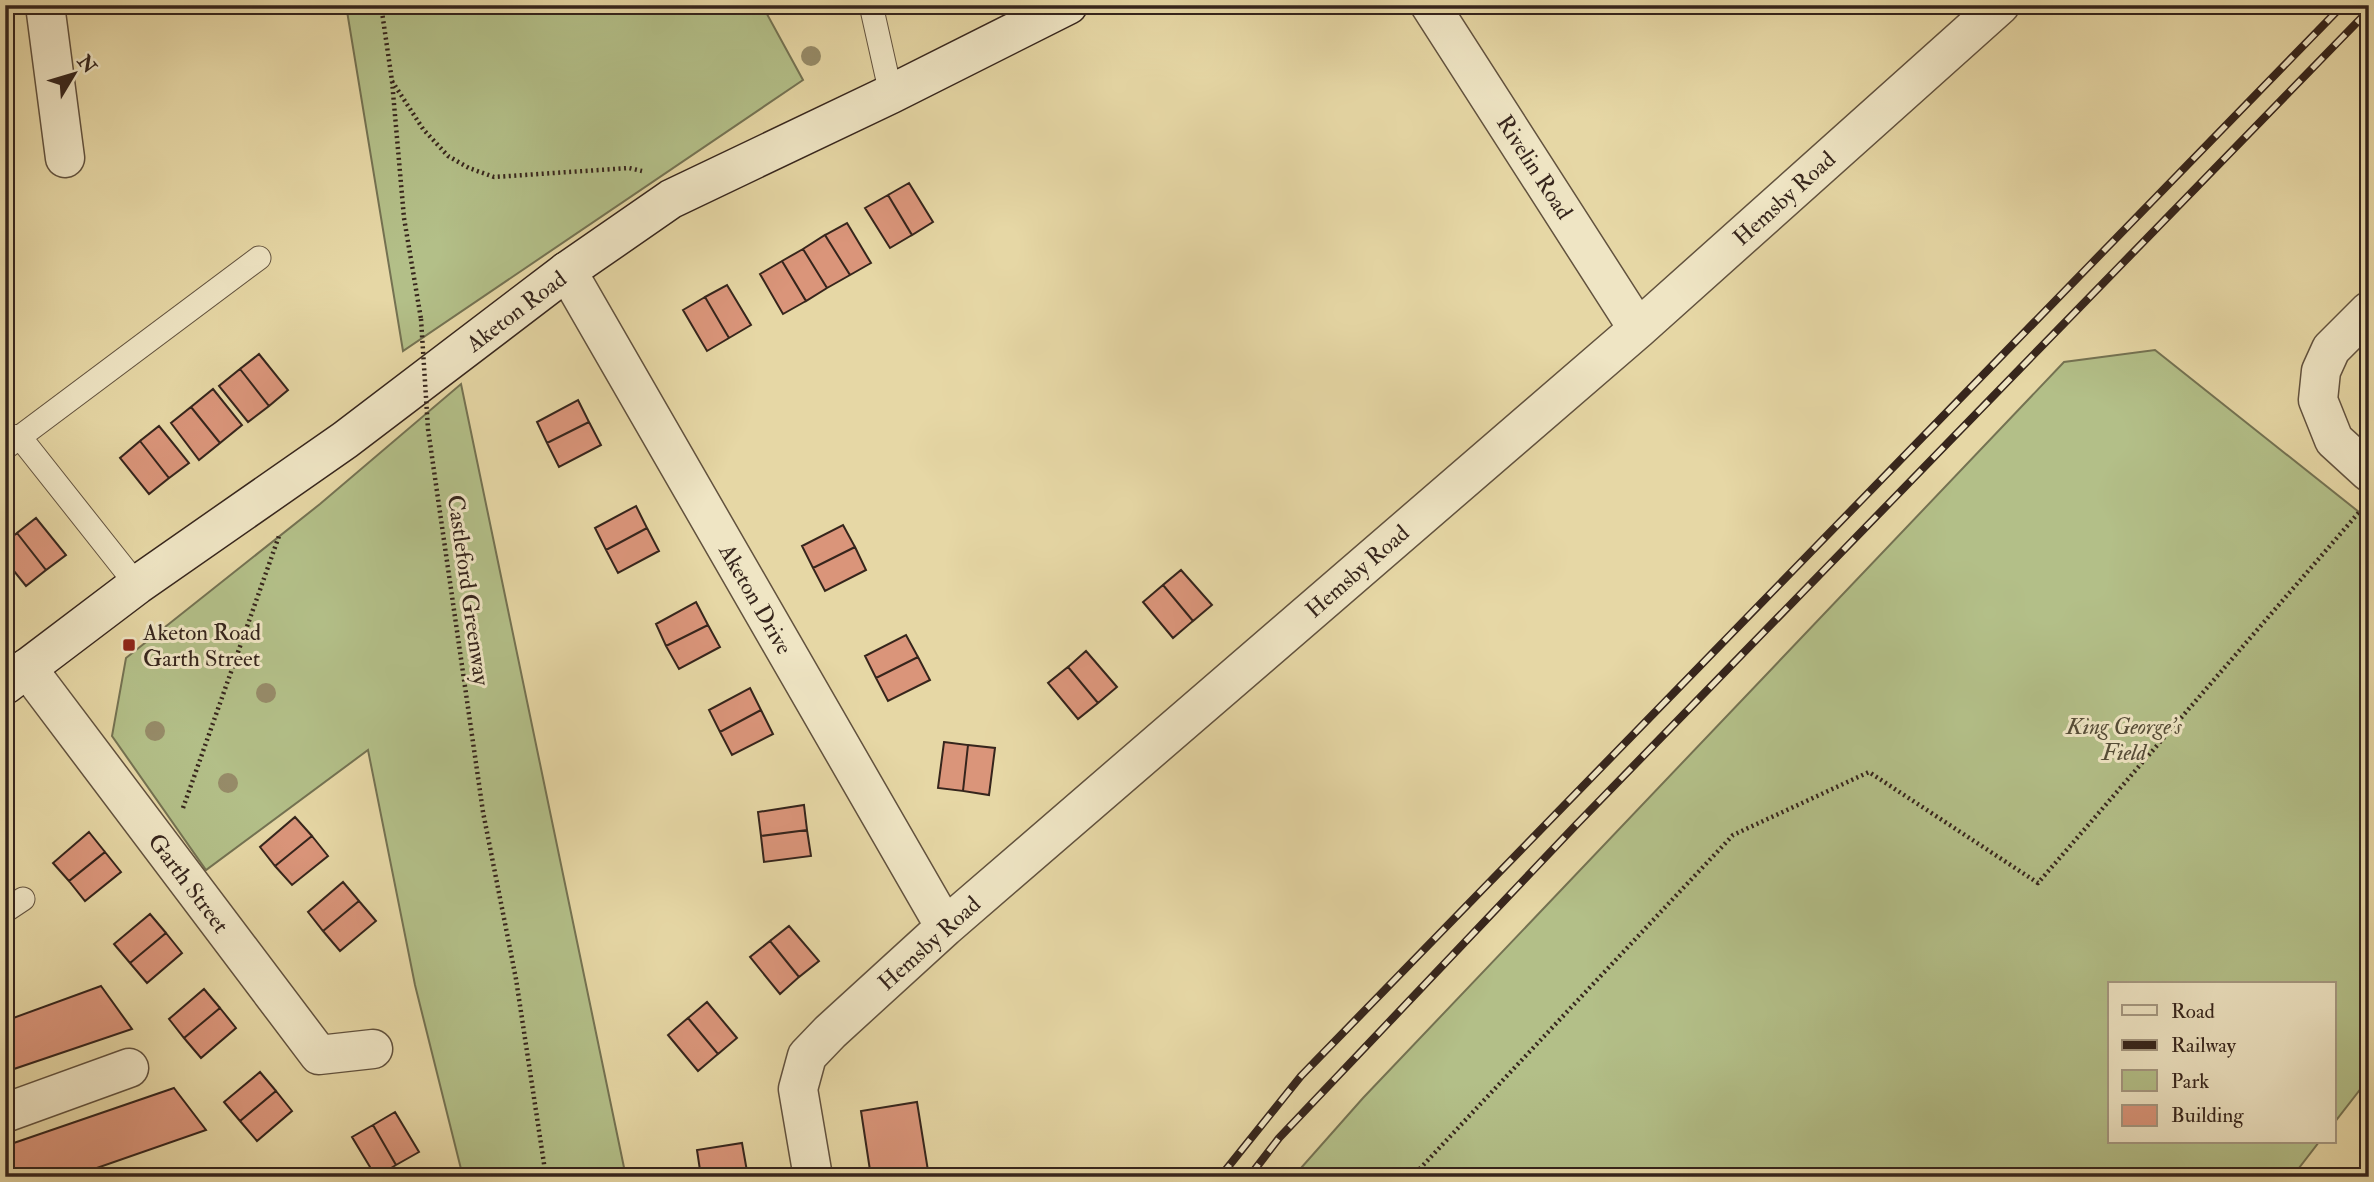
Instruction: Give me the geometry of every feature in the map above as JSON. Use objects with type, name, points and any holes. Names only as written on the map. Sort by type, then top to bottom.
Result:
[{"type":"street","points":[[45,5],[65,158]]},
{"type":"street","name":"Aketon Road","points":[[16,677],[137,585],[345,440],[567,271],[671,199],[891,94],[1068,5]]},
{"type":"street","name":"Rivelin Road","points":[[1430,5],[1639,329]]},
{"type":"street","name":"Hemsby Road","points":[[813,1177],[798,1089],[807,1056],[945,926],[1639,329],[2000,5]]},
{"type":"street","name":"Aketon Drive","points":[[567,271],[945,926]]},
{"type":"street","points":[[2369,311],[2331,349],[2321,371],[2318,400],[2334,440],[2369,472]]},
{"type":"street","name":"Garth Street","points":[[16,677],[167,854],[319,1055],[373,1049]]},
{"type":"street","points":[[5,1113],[129,1068]]},
{"type":"lane","points":[[871,5],[891,94]]},
{"type":"lane","points":[[137,585],[12,442],[259,258]]},
{"type":"path","name":"Castleford Greenway","points":[[381,5],[392,81],[404,218],[421,319],[428,429],[483,811],[516,979],[546,1177]]},
{"type":"path","points":[[392,81],[423,129],[448,156],[469,168],[494,177],[629,168],[645,172],[671,199]]},
{"type":"path","points":[[1412,1177],[1733,835],[1745,829],[1869,772],[2038,883],[2369,501]]},
{"type":"path","points":[[167,854],[280,533]]},
{"type":"green space","points":[[346,5],[762,5],[803,80],[403,351]]},
{"type":"green space","name":"King George's Field","points":[[2155,350],[2369,520],[2369,1078],[2336,1120],[2336,982],[2108,982],[2108,1144],[2317,1144],[2292,1177],[1293,1177],[1363,1098],[2064,362]]},
{"type":"green space","points":[[461,384],[626,1177],[463,1177],[415,985],[368,750],[206,870],[112,736],[126,658],[320,504]]},
{"type":"building","points":[[909,183],[933,222],[912,235],[888,195]]},
{"type":"building","points":[[888,195],[912,235],[890,248],[865,208]]},
{"type":"building","points":[[847,223],[871,263],[850,275],[825,235]]},
{"type":"building","points":[[825,235],[850,275],[827,288],[803,249]]},
{"type":"building","points":[[803,249],[827,288],[806,301],[782,261]]},
{"type":"building","points":[[782,261],[806,301],[783,314],[760,274]]},
{"type":"building","points":[[727,285],[751,325],[729,338],[705,297]]},
{"type":"building","points":[[705,297],[729,338],[707,351],[683,310]]},
{"type":"building","points":[[259,354],[288,390],[269,406],[240,369]]},
{"type":"building","points":[[240,369],[269,406],[248,422],[219,386]]},
{"type":"building","points":[[213,389],[242,425],[220,443],[191,407]]},
{"type":"building","points":[[578,400],[589,422],[547,443],[537,422]]},
{"type":"building","points":[[191,407],[220,443],[199,460],[171,423]]},
{"type":"building","points":[[589,422],[601,445],[559,467],[547,443]]},
{"type":"building","points":[[159,426],[189,463],[169,478],[140,441]]},
{"type":"building","points":[[140,441],[169,478],[149,494],[120,458]]},
{"type":"building","points":[[636,506],[647,528],[606,550],[595,528]]},
{"type":"building","points":[[36,518],[66,555],[46,570],[17,533]]},
{"type":"building","points":[[843,525],[855,547],[813,568],[802,546]]},
{"type":"building","points":[[647,528],[659,551],[618,573],[606,550]]},
{"type":"building","points":[[17,533],[46,570],[26,586],[5,560],[5,543]]},
{"type":"building","points":[[855,547],[866,570],[825,591],[813,568]]},
{"type":"building","points":[[1181,570],[1212,605],[1193,621],[1163,585]]},
{"type":"building","points":[[1163,585],[1193,621],[1173,638],[1143,602]]},
{"type":"building","points":[[696,602],[708,625],[666,646],[656,624]]},
{"type":"building","points":[[708,625],[720,647],[679,669],[666,646]]},
{"type":"building","points":[[906,635],[918,657],[876,678],[865,656]]},
{"type":"building","points":[[1086,651],[1117,687],[1098,703],[1068,667]]},
{"type":"building","points":[[918,657],[930,680],[888,701],[876,678]]},
{"type":"building","points":[[1068,667],[1098,703],[1078,719],[1048,683]]},
{"type":"building","points":[[750,688],[761,710],[720,732],[709,710]]},
{"type":"building","points":[[761,710],[773,734],[732,755],[720,732]]},
{"type":"building","points":[[944,742],[968,745],[963,791],[938,788]]},
{"type":"building","points":[[968,745],[995,748],[989,795],[963,791]]},
{"type":"building","points":[[804,805],[807,830],[761,836],[758,812]]},
{"type":"building","points":[[295,817],[312,836],[275,866],[260,847]]},
{"type":"building","points":[[807,830],[811,856],[764,862],[761,836]]},
{"type":"building","points":[[89,832],[105,852],[69,881],[53,863]]},
{"type":"building","points":[[312,836],[328,856],[292,885],[275,866]]},
{"type":"building","points":[[105,852],[121,872],[85,901],[69,881]]},
{"type":"building","points":[[343,882],[359,901],[323,931],[308,912]]},
{"type":"building","points":[[359,901],[376,921],[340,951],[323,931]]},
{"type":"building","points":[[150,914],[166,933],[130,963],[114,944]]},
{"type":"building","points":[[789,926],[819,961],[799,977],[770,941]]},
{"type":"building","points":[[166,933],[182,953],[147,983],[130,963]]},
{"type":"building","points":[[770,941],[799,977],[780,994],[750,957]]},
{"type":"building","points":[[101,986],[132,1029],[5,1072],[5,1021]]},
{"type":"building","points":[[204,989],[220,1008],[184,1038],[169,1019]]},
{"type":"building","points":[[707,1002],[737,1038],[718,1054],[688,1018]]},
{"type":"building","points":[[220,1008],[236,1028],[201,1058],[184,1038]]},
{"type":"building","points":[[688,1018],[718,1054],[698,1071],[668,1035]]},
{"type":"building","points":[[260,1072],[276,1091],[240,1121],[224,1102]]},
{"type":"building","points":[[174,1088],[206,1130],[71,1177],[5,1177],[5,1146]]},
{"type":"building","points":[[276,1091],[292,1111],[257,1141],[240,1121]]},
{"type":"building","points":[[917,1102],[929,1177],[871,1177],[861,1111]]},
{"type":"building","points":[[395,1112],[419,1152],[396,1165],[373,1125]]},
{"type":"building","points":[[373,1125],[396,1165],[376,1177],[352,1137]]},
{"type":"building","points":[[742,1143],[748,1177],[701,1177],[697,1150]]},
{"type":"railway","points":[[1220,1177],[1301,1076],[2343,5]]},
{"type":"railway","points":[[1249,1177],[1279,1138],[1576,825],[2369,10]]},
{"type":"place","name":"Aketon Road Garth Street","points":[[129,645]]}]
